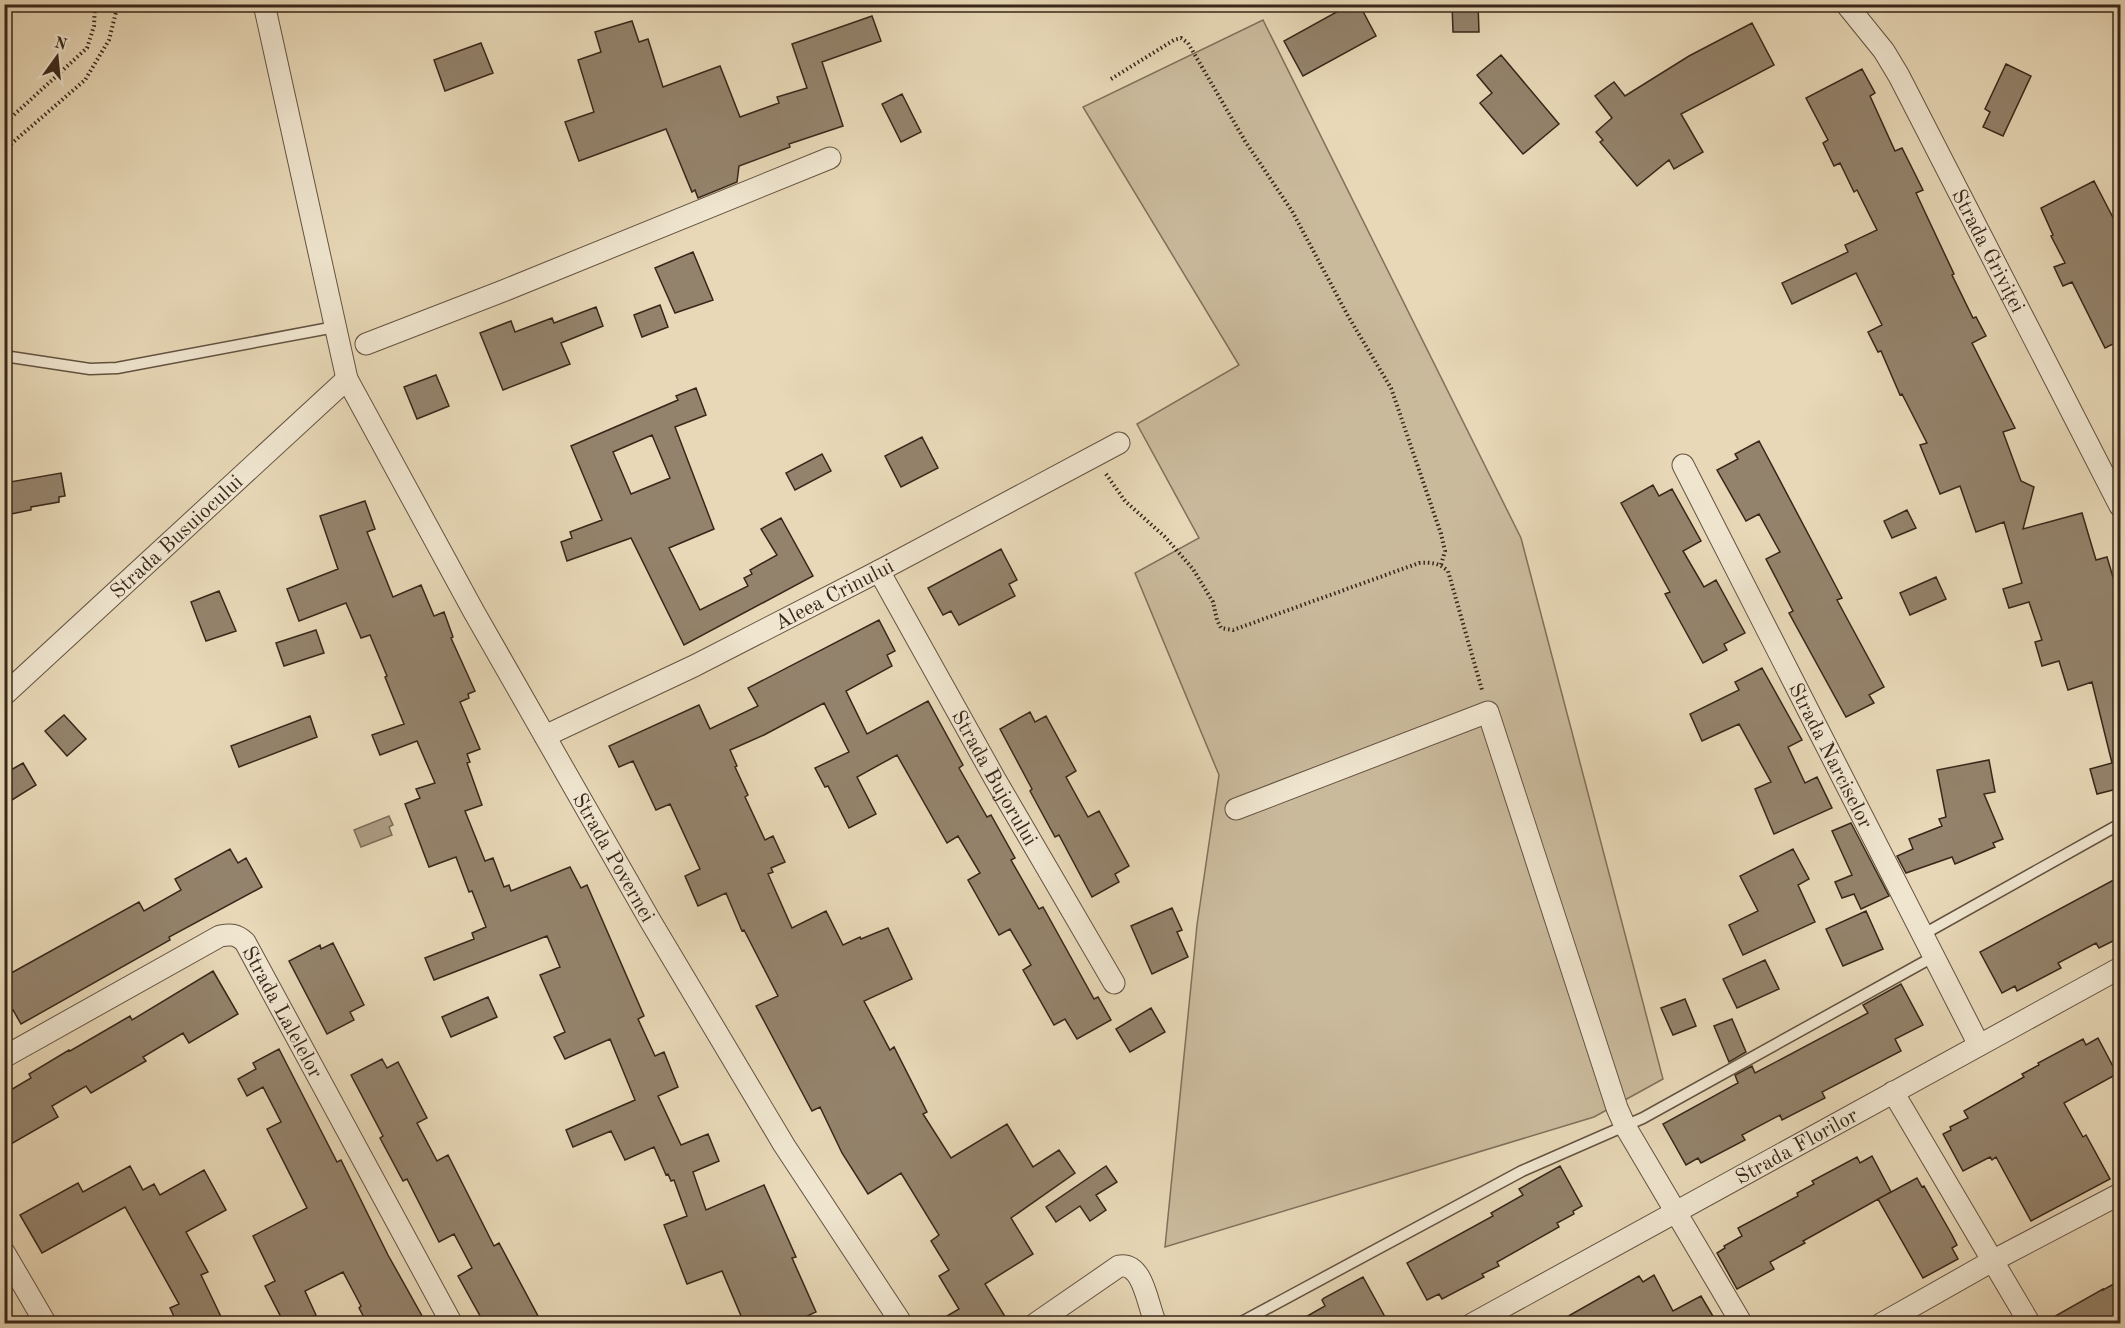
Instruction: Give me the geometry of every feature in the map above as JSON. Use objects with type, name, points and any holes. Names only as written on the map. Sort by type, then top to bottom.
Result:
[{"type":"street","name":"Strada Povernei","points":[[264,4],[335,327],[354,349],[347,379],[420,514],[646,912],[778,1135],[902,1323]]},
{"type":"street","name":"Strada Griviței","points":[[1846,4],[1884,51],[1899,76],[2121,506]]},
{"type":"street","points":[[354,349],[830,158]]},
{"type":"street","name":"Strada Busuiocului","points":[[4,695],[347,379]]},
{"type":"street","name":"Aleea Crinului","points":[[545,736],[694,666],[879,571],[1119,443]]},
{"type":"street","name":"Strada Narciselor","points":[[1683,465],[1979,1045]]},
{"type":"street","name":"Strada Bujorului","points":[[879,571],[1114,983]]},
{"type":"street","points":[[1236,809],[1488,712],[1617,1108],[1625,1126],[1742,1323]]},
{"type":"street","name":"Strada Lalelelor","points":[[4,1057],[220,936],[232,934],[239,937],[245,942],[452,1323]]},
{"type":"street","name":"Strada Florilor","points":[[1472,1323],[2121,968]]},
{"type":"street","points":[[1893,1092],[2030,1323]]},
{"type":"street","points":[[1881,1323],[1994,1260],[2121,1194]]},
{"type":"street","points":[[4,1252],[46,1323]]},
{"type":"street","points":[[1035,1323],[1119,1266],[1126,1265],[1135,1270],[1141,1278],[1149,1310],[1156,1323]]},
{"type":"lane","points":[[4,356],[90,369],[117,368],[335,327]]},
{"type":"lane","points":[[1922,935],[2121,824]]},
{"type":"lane","points":[[1238,1323],[1522,1171],[1625,1126],[1933,957]]},
{"type":"path","points":[[4,124],[87,48],[94,26],[95,4]]},
{"type":"path","points":[[4,150],[85,80],[109,40],[118,4]]},
{"type":"path","points":[[1111,79],[1174,40],[1181,38],[1188,43],[1245,141],[1292,211],[1348,316],[1391,388],[1441,534],[1445,551],[1441,565]]},
{"type":"path","points":[[1102,467],[1125,501],[1165,537],[1193,569],[1213,602],[1221,628],[1233,630],[1419,563],[1431,562],[1441,565],[1448,571],[1488,712]]},
{"type":"shaded area","points":[[1263,20],[1521,538],[1663,1079],[1594,1117],[1165,1247],[1197,925],[1219,775],[1135,573],[1199,538],[1137,424],[1239,365],[1083,107]]},
{"type":"shaded area","points":[[389,816],[393,825],[389,827],[392,835],[361,847],[354,830]]},
{"type":"building","points":[[1351,4],[1359,4],[1376,36],[1303,76],[1284,41]]},
{"type":"building","points":[[1452,4],[1478,4],[1479,32],[1453,32]]},
{"type":"building","points":[[872,16],[881,41],[822,62],[843,126],[789,144],[790,147],[739,166],[737,182],[698,198],[695,190],[692,192],[666,129],[579,161],[565,122],[594,112],[578,60],[601,52],[595,32],[632,21],[639,42],[648,39],[663,87],[720,66],[740,117],[779,103],[777,97],[807,88],[792,44]]},
{"type":"building","points":[[1752,23],[1774,65],[1681,114],[1703,152],[1674,169],[1669,160],[1637,186],[1600,142],[1603,140],[1596,132],[1612,118],[1595,96],[1614,82],[1625,96],[1689,56]]},
{"type":"building","points":[[481,43],[493,73],[445,91],[434,60]]},
{"type":"building","points":[[1501,55],[1559,124],[1523,154],[1480,103],[1492,93],[1477,75]]},
{"type":"building","points":[[2006,64],[2031,76],[2003,136],[1983,127],[1990,112],[1985,109]]},
{"type":"building","points":[[1862,69],[1875,93],[1870,96],[1895,151],[1902,148],[1923,190],[1916,193],[1954,274],[1952,275],[1973,318],[1976,317],[1986,336],[1972,343],[2015,428],[2003,432],[2021,481],[2034,487],[2023,529],[2082,513],[2096,560],[2107,557],[2115,584],[2121,582],[2121,788],[2097,794],[2090,769],[2112,763],[2092,682],[2068,690],[2059,661],[2042,666],[2035,642],[2042,640],[2029,602],[2009,608],[2003,589],[2022,583],[2004,522],[1976,532],[1960,486],[1940,494],[1920,445],[1927,443],[1902,394],[1900,395],[1881,351],[1878,352],[1868,332],[1882,325],[1856,273],[1792,304],[1782,283],[1848,252],[1845,245],[1877,230],[1857,190],[1854,192],[1840,163],[1834,166],[1823,143],[1828,140],[1806,98]]},
{"type":"building","points":[[902,94],[921,132],[901,142],[882,104]]},
{"type":"building","points":[[2094,181],[2121,233],[2121,340],[2105,348],[2072,282],[2063,286],[2054,267],[2065,263],[2051,236],[2053,235],[2041,208]]},
{"type":"building","points":[[693,252],[713,300],[675,313],[655,268]]},
{"type":"building","points":[[660,305],[668,327],[642,337],[634,315]]},
{"type":"building","points":[[596,307],[603,326],[561,343],[570,364],[503,390],[480,333],[511,321],[515,332],[552,318],[554,323]]},
{"type":"building","points":[[436,375],[449,406],[417,419],[404,387]]},
{"type":"building","points":[[696,388],[706,415],[675,427],[714,529],[669,548],[700,610],[748,586],[744,578],[752,574],[750,570],[777,555],[761,529],[781,518],[813,576],[684,645],[631,538],[567,561],[561,542],[572,538],[570,532],[602,520],[571,446],[678,400],[676,396]],"holes":[[[652,435],[670,478],[631,494],[613,452]]]},
{"type":"building","points":[[922,437],[938,468],[901,487],[885,456]]},
{"type":"building","points":[[1759,441],[1842,598],[1837,600],[1884,687],[1869,695],[1874,703],[1846,717],[1789,613],[1793,611],[1766,559],[1780,552],[1759,514],[1746,521],[1717,470],[1738,459],[1735,454]]},
{"type":"building","points":[[822,454],[831,471],[795,490],[786,473]]},
{"type":"building","points":[[61,473],[65,496],[59,497],[59,502],[31,507],[31,510],[6,515],[4,483]]},
{"type":"building","points":[[1653,485],[1659,496],[1672,489],[1701,541],[1683,551],[1704,587],[1716,580],[1745,633],[1724,644],[1727,650],[1703,663],[1665,594],[1670,592],[1621,503]]},
{"type":"building","points":[[365,501],[375,529],[367,532],[393,597],[421,585],[434,616],[444,612],[453,637],[451,638],[475,691],[468,694],[469,698],[460,702],[480,749],[467,754],[470,762],[467,763],[482,805],[465,811],[485,861],[493,858],[504,887],[509,885],[511,891],[570,867],[581,888],[587,885],[644,1016],[638,1019],[655,1056],[664,1052],[678,1087],[658,1096],[681,1145],[708,1134],[719,1161],[693,1172],[706,1210],[764,1185],[796,1257],[792,1258],[816,1312],[792,1323],[744,1323],[722,1271],[687,1284],[664,1225],[687,1216],[674,1180],[671,1181],[668,1174],[666,1175],[654,1147],[625,1160],[611,1131],[573,1147],[566,1130],[635,1100],[610,1039],[565,1059],[554,1037],[565,1032],[540,975],[560,967],[547,936],[434,980],[425,958],[474,939],[472,933],[486,927],[472,891],[469,892],[456,857],[429,867],[405,804],[420,798],[416,789],[435,783],[417,741],[380,755],[372,735],[404,724],[370,635],[361,638],[346,603],[299,621],[287,589],[338,569],[320,516]]},
{"type":"building","points":[[1907,510],[1916,528],[1892,538],[1884,521]]},
{"type":"building","points":[[1001,549],[1017,580],[1009,584],[1015,596],[959,625],[951,611],[943,615],[928,588]]},
{"type":"building","points":[[1936,577],[1946,599],[1910,615],[1900,593]]},
{"type":"building","points":[[219,591],[236,631],[206,641],[191,602]]},
{"type":"building","points":[[879,620],[895,651],[887,655],[892,666],[846,691],[867,734],[928,701],[963,765],[959,768],[987,817],[991,815],[1015,858],[1011,860],[1039,909],[1043,907],[1094,999],[1098,997],[1111,1020],[1077,1039],[1065,1019],[1054,1025],[1023,970],[1031,965],[1010,929],[999,935],[968,880],[980,873],[958,836],[947,843],[897,755],[857,777],[876,814],[849,828],[828,786],[825,787],[815,768],[849,752],[824,703],[730,750],[748,795],[745,797],[765,840],[773,836],[785,862],[771,868],[773,872],[768,874],[792,928],[826,911],[843,945],[888,928],[912,979],[864,1001],[890,1050],[894,1047],[927,1112],[923,1114],[951,1158],[1007,1124],[1033,1167],[1059,1150],[1075,1173],[1011,1218],[1033,1254],[985,1284],[1009,1323],[935,1323],[959,1309],[939,1276],[949,1270],[931,1241],[939,1235],[901,1173],[868,1194],[842,1153],[820,1107],[812,1111],[756,1006],[778,996],[744,930],[742,931],[726,893],[698,906],[685,876],[700,869],[670,804],[656,810],[633,761],[619,767],[609,746],[699,705],[710,729],[758,706],[748,688]]},
{"type":"building","points":[[316,630],[324,653],[284,666],[276,643]]},
{"type":"building","points":[[1762,668],[1802,740],[1788,747],[1805,783],[1817,777],[1832,808],[1774,834],[1755,789],[1771,782],[1739,724],[1702,741],[1690,714],[1739,690],[1735,682]]},
{"type":"building","points":[[1030,712],[1035,722],[1046,716],[1076,771],[1066,777],[1088,817],[1099,811],[1129,866],[1115,874],[1119,882],[1092,897],[1059,835],[1055,837],[1000,729]]},
{"type":"building","points":[[64,715],[86,739],[67,756],[45,731]]},
{"type":"building","points":[[310,716],[317,737],[239,767],[231,746]]},
{"type":"building","points":[[1989,760],[1995,792],[1984,794],[2003,839],[1993,843],[1995,847],[1955,864],[1952,857],[1906,873],[1897,856],[1913,849],[1909,839],[1942,826],[1939,819],[1946,817],[1937,770]]},
{"type":"building","points":[[23,763],[36,785],[12,800],[4,788],[4,774]]},
{"type":"building","points":[[1851,823],[1889,896],[1861,909],[1854,894],[1842,898],[1835,882],[1852,875],[1832,831]]},
{"type":"building","points":[[230,849],[238,863],[246,858],[262,887],[169,937],[170,940],[21,1024],[13,1010],[4,1014],[4,977],[139,902],[144,911],[181,890],[175,879]]},
{"type":"building","points":[[1793,849],[1809,879],[1798,885],[1815,922],[1743,955],[1729,925],[1758,911],[1740,876]]},
{"type":"building","points":[[2121,876],[2121,937],[2099,948],[2096,943],[2058,963],[2061,968],[2017,991],[2015,986],[2002,993],[1980,952]]},
{"type":"building","points":[[1172,908],[1182,930],[1177,932],[1188,957],[1152,974],[1131,926]]},
{"type":"building","points":[[1866,911],[1883,949],[1843,966],[1826,929]]},
{"type":"building","points":[[333,943],[364,1005],[350,1012],[354,1020],[327,1034],[289,961],[320,945],[321,949]]},
{"type":"building","points":[[1765,960],[1779,989],[1737,1008],[1723,979]]},
{"type":"building","points":[[213,971],[238,1014],[189,1043],[183,1033],[143,1057],[146,1061],[91,1093],[86,1086],[52,1106],[58,1117],[4,1148],[4,1094],[31,1078],[29,1074],[69,1050],[130,1016],[132,1020]]},
{"type":"building","points":[[1901,984],[1923,1025],[1895,1039],[1901,1051],[1822,1092],[1825,1098],[1782,1120],[1780,1115],[1742,1135],[1745,1140],[1701,1163],[1698,1158],[1686,1165],[1663,1124],[1738,1083],[1735,1075],[1752,1066],[1755,1073],[1868,1013],[1863,1005]]},
{"type":"building","points":[[488,997],[497,1017],[451,1037],[442,1017]]},
{"type":"building","points":[[1685,999],[1696,1026],[1673,1035],[1661,1008]]},
{"type":"building","points":[[1151,1008],[1165,1032],[1130,1052],[1116,1029]]},
{"type":"building","points":[[1732,1019],[1746,1052],[1729,1062],[1714,1026]]},
{"type":"building","points":[[2098,1038],[2117,1074],[2064,1103],[2083,1137],[2086,1135],[2110,1179],[2031,1221],[1996,1157],[1992,1160],[1990,1157],[1963,1171],[1943,1134],[1951,1130],[1950,1127],[1968,1118],[1964,1111],[2024,1077],[2022,1074],[2039,1065],[2038,1063],[2083,1039],[2086,1045]]},
{"type":"building","points":[[279,1049],[337,1162],[341,1160],[388,1255],[426,1323],[367,1323],[359,1308],[361,1306],[343,1272],[305,1291],[316,1315],[298,1323],[284,1323],[265,1286],[275,1281],[253,1236],[307,1208],[267,1129],[281,1122],[263,1087],[247,1096],[238,1079],[256,1069],[253,1063]]},
{"type":"building","points":[[382,1059],[387,1068],[398,1062],[427,1118],[417,1123],[437,1161],[448,1155],[494,1246],[499,1243],[538,1316],[524,1323],[484,1323],[458,1276],[472,1268],[454,1234],[439,1242],[407,1179],[403,1181],[380,1138],[383,1136],[351,1075]]},
{"type":"building","points":[[1872,1156],[1891,1192],[1803,1241],[1805,1243],[1770,1262],[1774,1269],[1737,1289],[1717,1253],[1725,1248],[1724,1246],[1742,1236],[1738,1228],[1798,1196],[1797,1193],[1814,1184],[1812,1181],[1857,1157],[1860,1163]]},
{"type":"building","points":[[130,1166],[143,1190],[154,1184],[160,1195],[204,1170],[226,1210],[186,1232],[208,1272],[201,1275],[224,1323],[177,1323],[170,1308],[179,1304],[125,1207],[42,1253],[20,1215],[78,1183],[83,1192]]},
{"type":"building","points":[[1106,1166],[1117,1182],[1096,1195],[1106,1210],[1090,1221],[1080,1206],[1056,1222],[1046,1207]]},
{"type":"building","points":[[1560,1166],[1582,1206],[1573,1211],[1574,1214],[1557,1223],[1559,1227],[1497,1262],[1499,1266],[1482,1274],[1484,1277],[1442,1299],[1439,1294],[1427,1300],[1407,1263],[1493,1216],[1491,1213],[1523,1195],[1519,1189]]},
{"type":"building","points":[[1917,1178],[1952,1235],[1957,1245],[1952,1248],[1958,1259],[1923,1278],[1878,1199]]},
{"type":"building","points":[[1654,1275],[1673,1311],[1701,1296],[1717,1323],[1556,1323],[1639,1276],[1643,1282]]},
{"type":"building","points":[[1363,1277],[1385,1317],[1373,1323],[1295,1323],[1325,1306],[1322,1300],[1324,1298]]},
{"type":"building","points":[[2121,1280],[2121,1323],[2043,1323],[2103,1289]]}]
